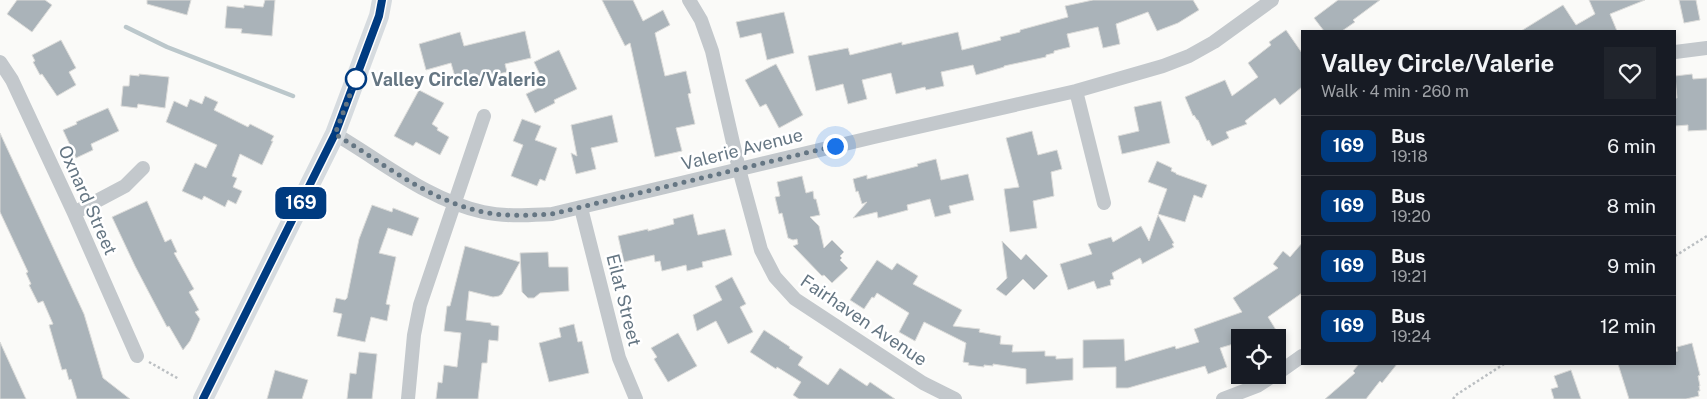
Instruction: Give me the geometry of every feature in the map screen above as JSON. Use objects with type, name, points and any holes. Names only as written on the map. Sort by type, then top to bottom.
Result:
[{"type":"main road","points":[[203,399],[335,134],[379,16],[382,0]]},
{"type":"street","name":"Fairhaven Avenue","points":[[689,0],[700,20],[712,50],[739,170],[761,250],[775,278],[795,299],[923,383],[955,399]]},
{"type":"street","name":"Valerie Avenue","points":[[335,134],[412,182],[454,203],[484,212],[512,215],[552,214],[883,134],[1076,91],[1163,66],[1189,56],[1214,42],[1272,0]]},
{"type":"street","points":[[1676,52],[1707,48]]},
{"type":"street","name":"Oxnard Street","points":[[0,62],[12,80],[74,213],[137,356]]},
{"type":"street","points":[[1076,91],[1104,203]]},
{"type":"street","points":[[408,399],[414,335],[420,305],[484,116]]},
{"type":"street","points":[[74,213],[125,186],[143,168]]},
{"type":"street","name":"Eilat Street","points":[[581,208],[619,358],[636,399]]},
{"type":"street","points":[[1286,367],[1301,357]]},
{"type":"street","points":[[1223,399],[1260,384]]},
{"type":"path","points":[[1676,255],[1707,236]]},
{"type":"path","points":[[137,356],[179,379]]},
{"type":"path","points":[[1453,399],[1456,394],[1502,365]]},
{"type":"building","points":[[17,0],[45,0],[52,5],[32,32],[7,14]]},
{"type":"building","points":[[147,0],[191,0],[187,15],[147,4]]},
{"type":"building","points":[[265,0],[275,0],[272,36],[241,33],[242,29],[225,28],[227,6],[244,8],[244,5],[263,7]]},
{"type":"building","points":[[602,0],[633,0],[643,21],[663,10],[670,25],[655,33],[665,76],[686,71],[691,93],[688,94],[695,124],[676,128],[682,151],[655,157],[630,43],[625,46]]},
{"type":"building","points":[[1093,0],[1193,0],[1199,10],[1178,23],[1157,31],[1148,12],[1116,24],[1120,44],[1103,48],[1098,27],[1067,34],[1070,47],[1054,51],[1054,53],[1046,55],[1046,57],[1004,66],[976,75],[973,65],[941,72],[944,86],[926,90],[925,87],[896,94],[891,73],[862,80],[867,99],[848,104],[843,84],[816,91],[808,56],[848,48],[850,55],[902,42],[902,45],[958,32],[962,50],[1001,40],[1000,37],[1020,32],[1020,30],[1068,17],[1065,6]]},
{"type":"building","points":[[1338,0],[1380,0],[1353,20],[1355,22],[1343,30],[1323,30],[1314,18]]},
{"type":"building","points":[[1589,0],[1645,0],[1610,14],[1617,30],[1523,30],[1563,5],[1576,25],[1595,14]]},
{"type":"building","points":[[1679,0],[1696,0],[1700,20],[1684,23]]},
{"type":"building","points":[[784,12],[794,53],[767,60],[761,33],[740,38],[736,22]]},
{"type":"building","points":[[1286,30],[1301,52],[1301,88],[1280,105],[1275,98],[1245,121],[1247,124],[1226,132],[1229,138],[1212,146],[1209,140],[1207,141],[1198,120],[1193,116],[1185,97],[1225,80],[1232,96],[1258,77],[1248,63],[1271,45],[1269,42]]},
{"type":"building","points":[[525,31],[531,58],[505,64],[507,72],[457,84],[451,63],[426,70],[419,44],[460,32],[464,46]]},
{"type":"building","points":[[61,40],[76,68],[69,72],[76,85],[57,96],[42,74],[40,75],[33,62],[35,61],[32,55]]},
{"type":"building","points":[[559,50],[577,89],[554,100],[555,103],[535,113],[526,94],[545,85],[534,62]]},
{"type":"building","points":[[776,64],[803,115],[779,128],[766,104],[760,107],[745,80]]},
{"type":"building","points":[[139,74],[169,77],[165,108],[138,104],[137,108],[121,106],[123,86],[129,86],[130,75],[139,76]]},
{"type":"building","points":[[1692,74],[1693,79],[1707,78],[1707,130],[1688,131],[1688,125],[1676,126],[1676,76]]},
{"type":"building","points":[[419,90],[444,103],[432,124],[438,128],[437,130],[449,137],[440,155],[416,142],[413,146],[394,136]]},
{"type":"building","points":[[205,96],[218,102],[214,110],[248,127],[250,124],[274,136],[262,165],[240,154],[232,176],[237,178],[233,187],[242,191],[236,204],[228,200],[225,207],[204,196],[202,200],[182,191],[195,163],[206,168],[217,145],[166,122],[174,101],[187,107],[190,99],[202,104]]},
{"type":"building","points":[[1161,101],[1170,143],[1122,154],[1118,136],[1139,131],[1134,107]]},
{"type":"building","points":[[108,108],[119,131],[91,144],[93,150],[76,158],[63,130]]},
{"type":"building","points":[[612,115],[618,142],[591,148],[596,169],[576,174],[571,153],[577,156],[571,125]]},
{"type":"building","points":[[522,119],[541,126],[535,140],[557,148],[545,181],[540,179],[537,186],[511,176],[523,145],[513,141]]},
{"type":"building","points":[[1032,131],[1038,155],[1057,150],[1062,169],[1051,172],[1054,196],[1033,201],[1037,228],[1010,232],[1004,189],[1019,187],[1006,138]]},
{"type":"building","points":[[0,133],[84,314],[103,378],[130,399],[77,399],[66,369],[62,370],[49,325],[53,324],[43,301],[38,303],[29,285],[31,284],[26,273],[28,272],[0,212]]},
{"type":"building","points":[[936,159],[941,180],[968,174],[974,200],[949,206],[951,213],[935,217],[930,199],[907,205],[908,210],[878,218],[877,212],[853,218],[867,202],[862,204],[858,191],[856,192],[853,179],[867,175],[867,179],[918,166],[917,164]]},
{"type":"building","points":[[1157,161],[1172,168],[1171,171],[1176,174],[1207,185],[1202,198],[1194,195],[1185,222],[1158,214],[1167,189],[1148,182]]},
{"type":"building","points":[[802,176],[806,193],[813,191],[814,199],[816,199],[820,215],[810,217],[819,226],[824,248],[832,240],[844,252],[840,256],[842,258],[840,260],[848,268],[832,283],[824,275],[822,276],[793,246],[798,244],[797,239],[788,238],[782,213],[779,214],[775,197],[780,196],[777,182]]},
{"type":"building","points":[[147,201],[165,242],[171,239],[177,252],[174,253],[194,289],[189,292],[199,310],[195,312],[200,319],[190,341],[183,350],[169,326],[167,327],[112,217]]},
{"type":"building","points":[[372,205],[392,212],[393,208],[419,218],[412,236],[388,228],[379,253],[396,257],[386,304],[390,305],[387,321],[371,317],[365,342],[337,336],[342,314],[333,312],[336,298],[345,300],[347,298],[359,239]]},
{"type":"building","points":[[693,214],[698,235],[725,229],[732,255],[702,262],[703,267],[687,271],[686,265],[662,271],[660,261],[655,262],[654,255],[624,262],[618,236],[674,224],[673,219]]},
{"type":"building","points":[[1158,215],[1174,243],[1172,244],[1174,247],[1142,264],[1140,258],[1112,273],[1114,279],[1110,280],[1111,285],[1097,289],[1094,281],[1068,290],[1060,264],[1092,254],[1088,244],[1111,237],[1113,242],[1141,226],[1149,241]]},
{"type":"building","points":[[1002,241],[1021,260],[1026,254],[1048,276],[1034,290],[1023,279],[1006,296],[996,289],[1007,278]]},
{"type":"building","points":[[1301,244],[1301,294],[1268,317],[1275,329],[1231,329],[1231,345],[1220,348],[1227,367],[1208,374],[1205,366],[1128,388],[1116,388],[1116,367],[1083,368],[1083,340],[1124,339],[1125,361],[1175,346],[1176,349],[1199,342],[1194,329],[1242,312],[1233,298],[1278,268],[1273,264],[1283,251],[1290,257]]},
{"type":"building","points":[[465,246],[520,262],[502,294],[499,296],[493,297],[469,291],[466,320],[491,323],[491,325],[499,326],[498,341],[489,340],[487,363],[482,363],[478,399],[436,399],[438,382],[442,383],[444,365],[457,367],[461,333],[444,331],[447,306],[450,306]]},
{"type":"building","points":[[548,252],[549,267],[568,267],[569,291],[540,293],[534,298],[528,298],[522,292],[520,253]]},
{"type":"building","points":[[877,260],[892,270],[897,263],[918,276],[913,284],[962,310],[953,326],[980,329],[979,332],[1001,336],[1000,344],[1013,345],[1012,352],[1045,351],[1045,356],[1056,356],[1056,359],[1073,358],[1073,380],[1026,384],[1026,369],[993,364],[993,366],[984,365],[984,367],[968,365],[969,363],[963,362],[966,343],[924,322],[915,341],[899,332],[909,313],[877,293],[864,309],[850,300]]},
{"type":"building","points":[[732,277],[746,304],[740,307],[753,332],[728,344],[716,321],[697,331],[693,315],[722,300],[715,286]]},
{"type":"building","points":[[574,324],[578,342],[582,341],[589,373],[549,382],[539,343],[561,337],[559,328]]},
{"type":"building","points":[[764,330],[803,357],[798,365],[828,385],[840,368],[867,386],[870,382],[895,399],[799,399],[793,395],[801,382],[750,352]]},
{"type":"building","points":[[678,333],[697,366],[668,382],[654,359],[657,357],[651,348]]},
{"type":"building","points":[[0,342],[26,399],[0,399]]},
{"type":"building","points":[[1692,343],[1700,375],[1698,376],[1699,396],[1686,399],[1629,399],[1618,365],[1676,365],[1677,347]]},
{"type":"building","points":[[359,352],[377,354],[372,399],[347,399],[350,373],[356,374]]},
{"type":"building","points":[[1358,365],[1396,365],[1366,399],[1325,399],[1355,373],[1353,371]]},
{"type":"building","points":[[275,370],[308,380],[302,399],[267,399]]},
{"type":"building","points":[[1571,370],[1581,399],[1554,399],[1551,389],[1558,387],[1554,376]]},
{"type":"waterway","points":[[126,27],[167,47],[293,96]]},
{"type":"bus line","name":"169","points":[[203,399],[335,134],[379,16],[382,0]]},
{"type":"place","name":"Valley Circle/Valerie","points":[[356,79]]},
{"type":"route","points":[[356,79],[335,134],[412,182],[454,203],[484,212],[512,215],[552,214],[835,146]]}]
